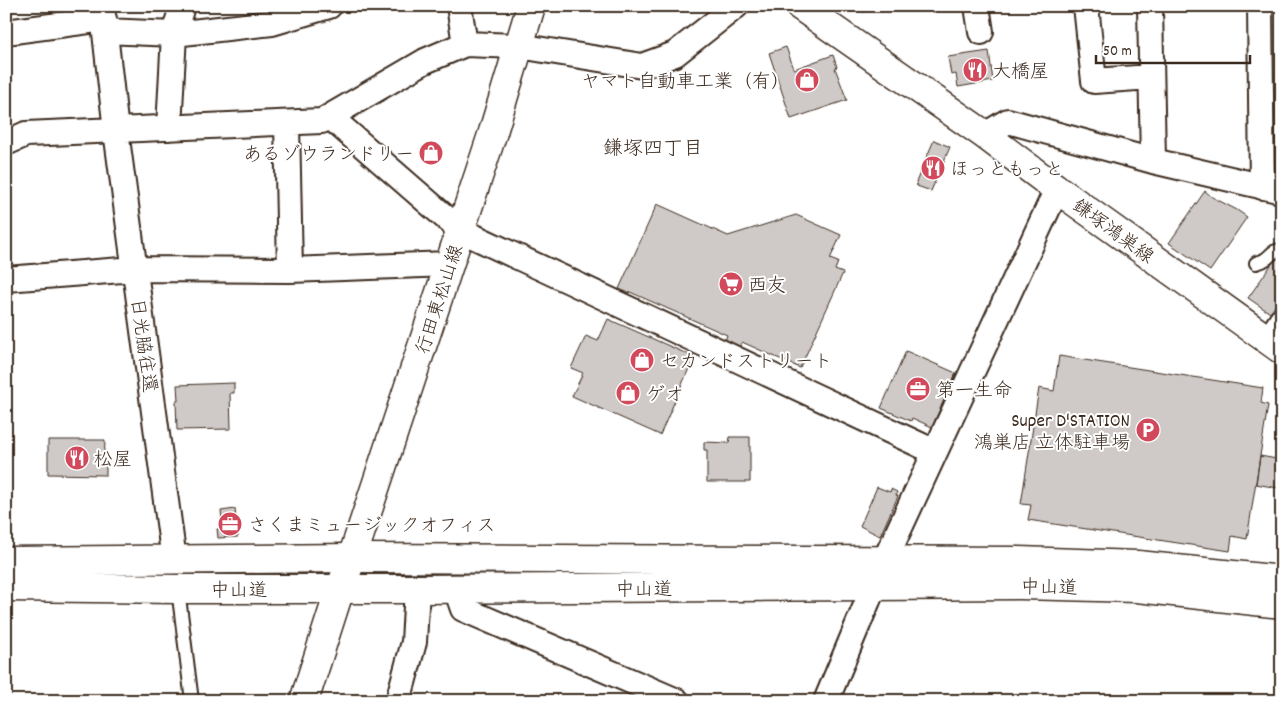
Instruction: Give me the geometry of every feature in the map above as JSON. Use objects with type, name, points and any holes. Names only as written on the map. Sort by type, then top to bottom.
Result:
[{"type":"main road","name":"行田東松山線","points":[[304,701],[493,132],[531,6]]},
{"type":"main road","name":"鎌塚鴻巣線","points":[[800,6],[985,134],[1057,189],[1273,343]]},
{"type":"main road","name":"中山道","points":[[6,561],[352,558],[1020,561],[1138,565],[1282,580]]},
{"type":"main road","name":"中山道","points":[[6,587],[456,589],[1020,585],[1137,588],[1282,604]]},
{"type":"street","points":[[169,128],[174,34],[182,6]]},
{"type":"street","points":[[6,32],[104,19],[174,34],[272,23],[299,11],[329,6]]},
{"type":"street","points":[[459,6],[464,44]]},
{"type":"street","points":[[6,143],[26,134],[322,122],[425,61],[464,44],[519,46],[642,66],[675,54],[736,6]]},
{"type":"street","points":[[977,6],[981,32]]},
{"type":"street","points":[[1086,6],[1094,82],[1151,77]]},
{"type":"street","points":[[1150,6],[1153,162]]},
{"type":"street","points":[[985,134],[1008,121],[1153,162],[1272,189],[1260,6]]},
{"type":"street","name":"日光脇往還","points":[[104,19],[116,131],[174,560]]},
{"type":"street","points":[[330,117],[460,230],[935,452]]},
{"type":"street","points":[[287,123],[290,270]]},
{"type":"street","points":[[885,560],[1057,189]]},
{"type":"street","points":[[6,279],[135,269],[290,270],[449,264]]},
{"type":"street","points":[[826,701],[874,586]]},
{"type":"street","points":[[398,701],[414,642],[417,589]]},
{"type":"street","points":[[456,589],[463,609],[677,701]]},
{"type":"lane","points":[[1256,263],[1265,260],[1271,253],[1282,250]]},
{"type":"lane","points":[[1273,343],[1282,309]]},
{"type":"lane","points":[[178,589],[192,701]]},
{"type":"building","points":[[862,6],[896,6],[863,12]]},
{"type":"building","points":[[786,47],[794,69],[833,55],[837,67],[835,68],[847,100],[791,119],[769,53]]},
{"type":"building","points":[[989,51],[993,81],[958,87],[956,74],[951,75],[948,57]]},
{"type":"building","points":[[934,140],[950,147],[931,191],[917,186],[916,182]]},
{"type":"building","points":[[1205,191],[1247,217],[1210,271],[1169,243]]},
{"type":"building","points":[[657,204],[728,236],[796,215],[841,235],[830,259],[838,262],[835,270],[843,273],[800,368],[742,342],[740,347],[725,341],[727,335],[630,292],[619,289]]},
{"type":"building","points":[[1276,258],[1282,263],[1282,302],[1273,315],[1248,298]]},
{"type":"building","points":[[608,319],[694,357],[660,435],[572,396],[583,373],[571,368],[586,336],[598,341]]},
{"type":"building","points":[[906,351],[956,373],[932,427],[912,418],[911,421],[881,408]]},
{"type":"building","name":"Super D'STATION 鴻巣店 立体駐車場","points":[[1059,356],[1263,388],[1261,403],[1268,405],[1247,539],[1232,536],[1230,551],[1028,520],[1031,505],[1021,504],[1039,388],[1054,391]]},
{"type":"building","points":[[234,383],[234,393],[230,393],[231,429],[177,430],[177,385]]},
{"type":"building","points":[[730,437],[750,437],[750,482],[707,482],[707,450],[704,450],[704,442],[729,443]]},
{"type":"building","points":[[48,440],[105,440],[104,465],[106,465],[106,475],[48,474]]},
{"type":"building","points":[[1260,456],[1282,460],[1282,484],[1279,483],[1278,488],[1256,484]]},
{"type":"building","points":[[877,487],[890,492],[891,489],[897,492],[896,495],[898,496],[880,536],[860,526]]},
{"type":"building","points":[[235,509],[238,537],[218,538],[217,529],[223,529],[221,511]]},
{"type":"place","name":"大橋屋","points":[[975,70]]},
{"type":"place","name":"ヤマト自動車工業（有）","points":[[807,80]]},
{"type":"place","name":"あるゾウランドリー","points":[[431,153]]},
{"type":"place","name":"ほっともっと","points":[[933,168]]},
{"type":"place","name":"西友","points":[[731,284]]},
{"type":"place","name":"セカンドストリート","points":[[642,360]]},
{"type":"place","name":"第一生命","points":[[918,389]]},
{"type":"place","name":"ゲオ","points":[[628,393]]},
{"type":"place","name":"Super D'STATION 鴻巣店 立体駐車場","points":[[1148,430]]},
{"type":"place","name":"松屋","points":[[77,458]]},
{"type":"place","name":"さくまミュージックオフィス","points":[[230,524]]},
{"type":"district","name":"鎌塚四丁目","points":[[653,147]]}]
